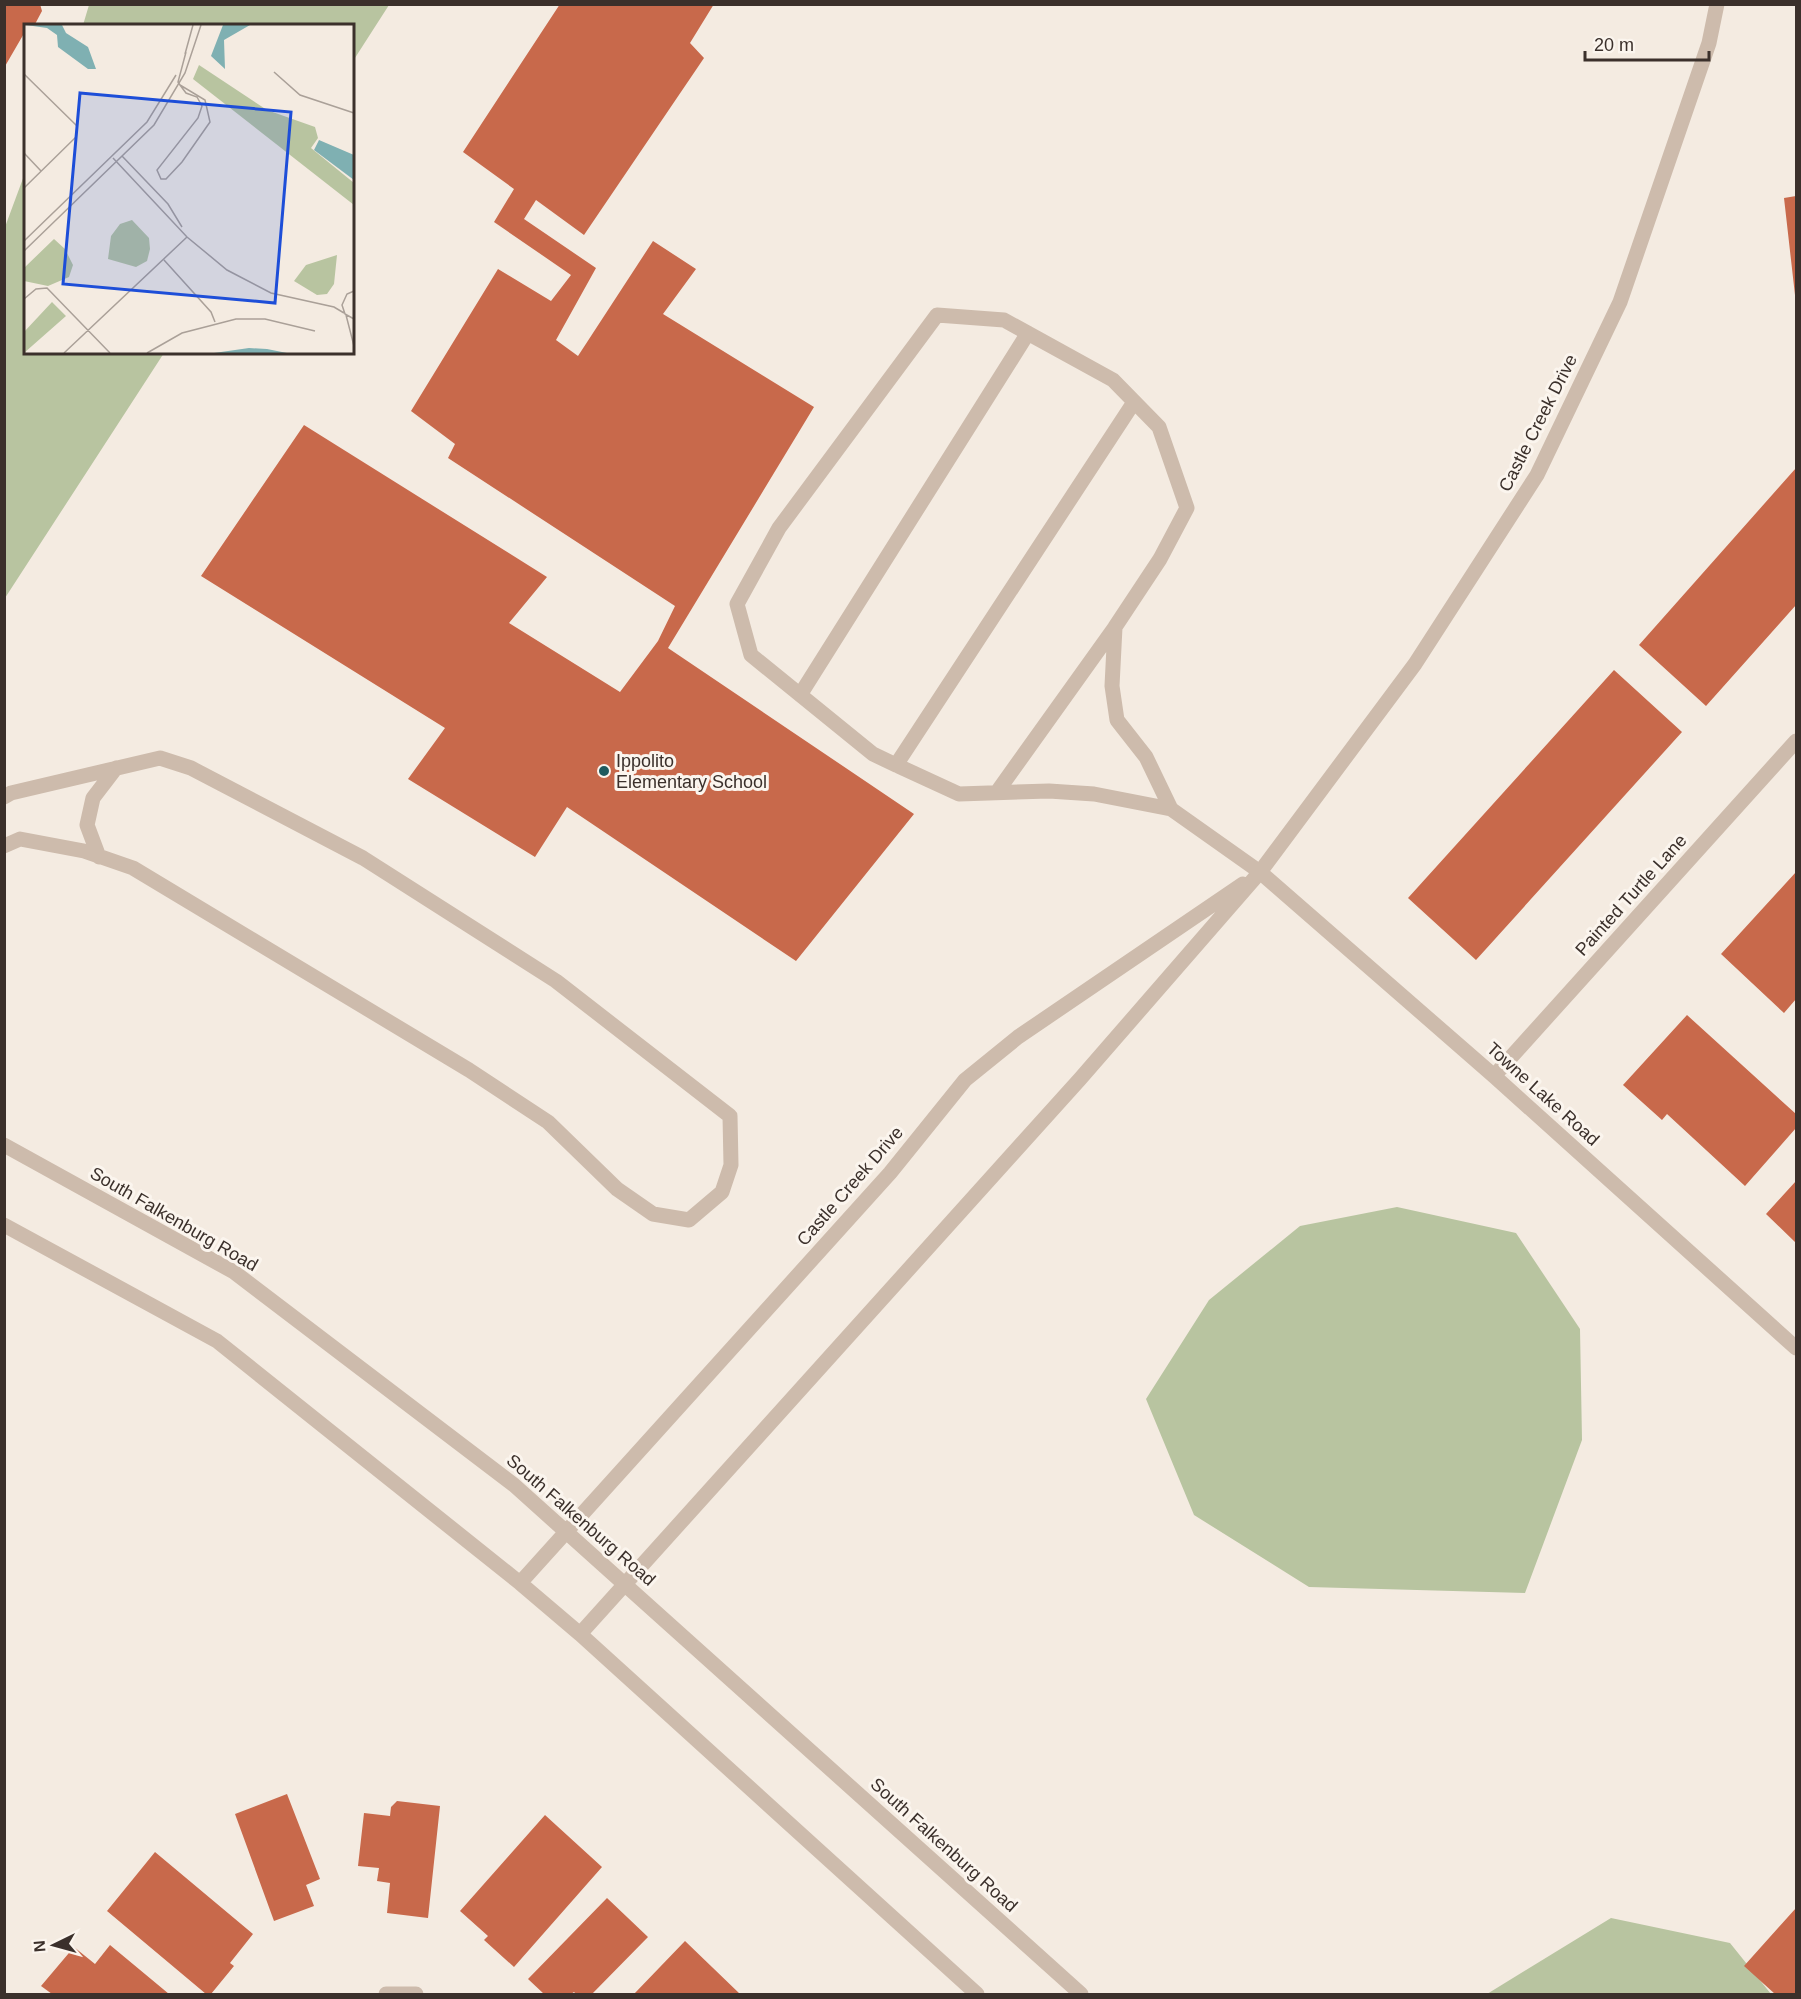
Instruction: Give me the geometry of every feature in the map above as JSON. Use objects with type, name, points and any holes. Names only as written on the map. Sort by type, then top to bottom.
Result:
[{"type":"street","name":"Castle Creek Drive","points":[[580,1634],[1080,1079],[1260,872],[1415,664],[1537,475],[1620,302],[1709,43],[1717,4]]},
{"type":"street","points":[[997,792],[1115,627],[1160,558],[1186,508],[1160,427],[1113,380],[1004,320],[937,315],[779,528],[737,604],[751,655],[873,753],[959,794],[1049,791],[1094,794],[1171,809]]},
{"type":"street","points":[[800,696],[1028,333]]},
{"type":"street","points":[[896,765],[1134,402]]},
{"type":"street","points":[[1115,627],[1112,686],[1117,720],[1146,757],[1171,809]]},
{"type":"street","name":"Painted Turtle Lane","points":[[1494,1076],[1797,741]]},
{"type":"street","points":[[4,797],[11,793],[160,758],[191,768],[363,858],[556,981],[730,1116],[731,1165],[722,1192],[689,1220],[653,1214],[617,1188],[548,1122],[469,1070],[133,868],[84,851],[20,838],[4,846]]},
{"type":"street","points":[[99,857],[87,825],[93,798],[116,768]]},
{"type":"street","name":"Towne Lake Road","points":[[1171,809],[1260,872],[1494,1076],[1797,1348]]},
{"type":"street","name":"Castle Creek Drive","points":[[520,1583],[890,1173],[965,1080],[1018,1037],[1260,872]]},
{"type":"street","name":"South Falkenburg Road","points":[[4,1145],[234,1272],[514,1485],[1081,1995]]},
{"type":"street","points":[[4,1225],[217,1341],[520,1583],[580,1634],[977,1995]]},
{"type":"street","points":[[386,1995],[416,1995]]},
{"type":"green space","points":[[90,4],[389,5],[354,59],[354,24],[83,24]]},
{"type":"green space","points":[[24,176],[24,354],[163,354],[5,598],[5,227]]},
{"type":"green space","points":[[1397,1207],[1516,1233],[1580,1329],[1582,1440],[1525,1593],[1309,1587],[1194,1515],[1146,1399],[1209,1300],[1300,1226]]},
{"type":"green space","points":[[1611,1918],[1730,1943],[1771,1994],[1487,1994]]},
{"type":"building","points":[[4,4],[40,4],[42,11],[35,24],[24,24],[24,33],[4,68]]},
{"type":"building","points":[[560,4],[714,4],[690,43],[704,58],[584,235],[536,200],[524,219],[596,268],[556,340],[578,356],[653,241],[696,269],[663,314],[814,407],[668,648],[914,814],[796,961],[567,807],[535,857],[408,779],[445,728],[201,576],[304,425],[547,577],[509,623],[620,692],[658,641],[675,606],[448,458],[455,444],[411,411],[498,269],[551,301],[571,275],[494,222],[514,189],[463,152]]},
{"type":"building","points":[[1796,196],[1796,295],[1795,295],[1784,198]]},
{"type":"building","points":[[1796,468],[1796,605],[1706,706],[1639,645]]},
{"type":"building","points":[[1614,670],[1682,732],[1476,960],[1408,898]]},
{"type":"building","points":[[1796,872],[1796,999],[1784,1013],[1721,954]]},
{"type":"building","points":[[1687,1015],[1796,1114],[1796,1128],[1745,1186],[1667,1114],[1662,1120],[1623,1085]]},
{"type":"building","points":[[1796,1181],[1796,1243],[1766,1214]]},
{"type":"building","points":[[287,1794],[320,1879],[306,1885],[314,1906],[274,1921],[235,1814]]},
{"type":"building","points":[[397,1801],[440,1806],[428,1918],[387,1913],[390,1883],[377,1881],[379,1868],[358,1866],[364,1813],[390,1816],[391,1807]]},
{"type":"building","points":[[545,1815],[602,1867],[514,1967],[484,1940],[488,1936],[460,1911]]},
{"type":"building","points":[[155,1852],[253,1934],[230,1963],[234,1966],[211,1994],[206,1994],[107,1911]]},
{"type":"building","points":[[607,1898],[648,1937],[592,1994],[574,1992],[544,1994],[528,1979]]},
{"type":"building","points":[[1796,1908],[1796,1994],[1775,1994],[1744,1966]]},
{"type":"building","points":[[685,1941],[740,1994],[634,1994]]},
{"type":"building","points":[[110,1945],[169,1994],[52,1994],[41,1986],[74,1947],[95,1964]]},
{"type":"place","name":"Ippolito Elementary School","points":[[604,771]]}]
